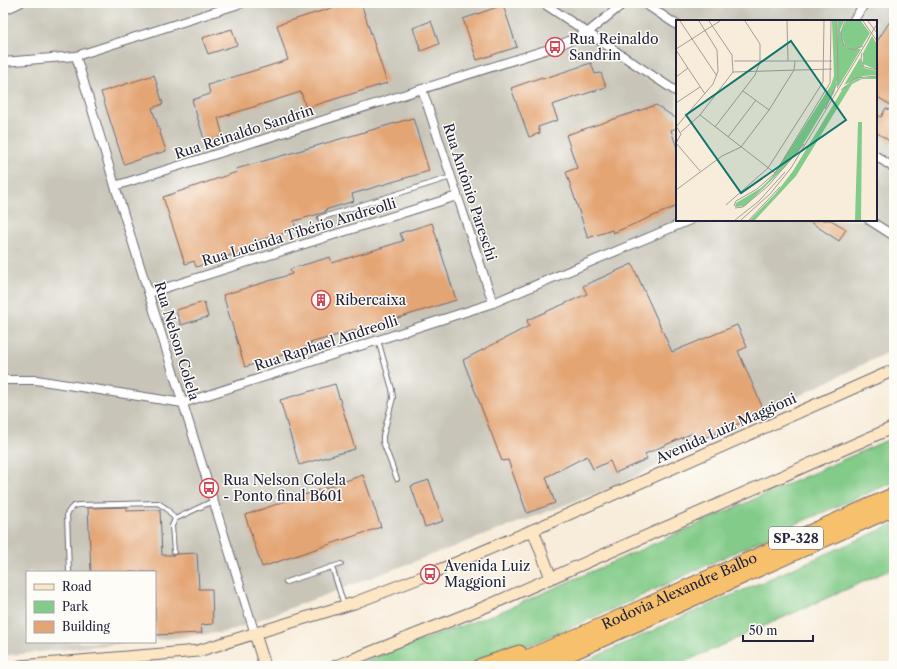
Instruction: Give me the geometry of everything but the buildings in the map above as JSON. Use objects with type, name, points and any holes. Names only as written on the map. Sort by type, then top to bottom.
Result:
[{"type":"highway","points":[[698,582],[775,542],[894,485]]},
{"type":"highway","name":"Rodovia Alexandre Balbo","points":[[508,666],[894,495]]},
{"type":"highway","name":"Rodovia Alexandre Balbo","points":[[543,666],[786,555],[894,509]]},
{"type":"highway","points":[[481,666],[603,625]]},
{"type":"street","points":[[3,11],[20,3]]},
{"type":"street","points":[[3,62],[76,56],[242,3]]},
{"type":"street","points":[[542,3],[676,91]]},
{"type":"street","name":"Rua Reinaldo Sandrin","points":[[115,186],[555,47],[587,33],[624,3]]},
{"type":"street","points":[[644,3],[676,23]]},
{"type":"street","points":[[854,20],[865,3]]},
{"type":"street","name":"Rua Nelson Colela","points":[[76,56],[148,293],[255,634]]},
{"type":"street","name":"Rua Antônio Pareschi","points":[[422,89],[493,303]]},
{"type":"street","points":[[877,157],[894,168]]},
{"type":"street","name":"Rua Lucinda Tibério Andreolli","points":[[148,293],[458,196]]},
{"type":"street","name":"Rua Raphael Andreolli","points":[[3,380],[36,380],[183,403],[493,303],[688,221]]},
{"type":"street","points":[[871,221],[894,236]]},
{"type":"street","name":"Avenida Luiz Maggioni","points":[[20,666],[198,651],[344,606],[430,574],[533,530],[894,370]]},
{"type":"street","points":[[336,666],[485,607],[894,426]]},
{"type":"street","points":[[533,530],[551,578]]},
{"type":"street","points":[[255,634],[265,666]]},
{"type":"lane","points":[[320,218],[451,177]]},
{"type":"lane","points":[[378,340],[392,389],[393,398],[383,436],[383,442],[397,479]]},
{"type":"lane","points":[[174,552],[172,526],[175,519],[213,501]]},
{"type":"lane","points":[[69,571],[67,514],[73,506],[158,503],[167,509],[175,519]]},
{"type":"lane","points":[[286,582],[340,564]]},
{"type":"lane","points":[[332,567],[344,606]]},
{"type":"shaded area","points":[[3,3],[894,3],[894,349],[618,485],[226,632],[156,640],[156,571],[26,571],[26,643],[124,643],[3,656]]},
{"type":"green space","points":[[894,437],[894,482],[796,524],[617,607],[537,642],[471,666],[351,666],[505,610]]},
{"type":"green space","points":[[894,524],[894,568],[675,666],[575,666],[671,622]]},
{"type":"place","name":"Rua Reinaldo Sandrin","points":[[555,47]]},
{"type":"place","name":"Ribercaixa","points":[[321,300]]},
{"type":"place","name":"Rua Nelson Colela - Ponto final B601","points":[[209,488]]},
{"type":"place","name":"Avenida Luiz Maggioni","points":[[430,574]]}]
